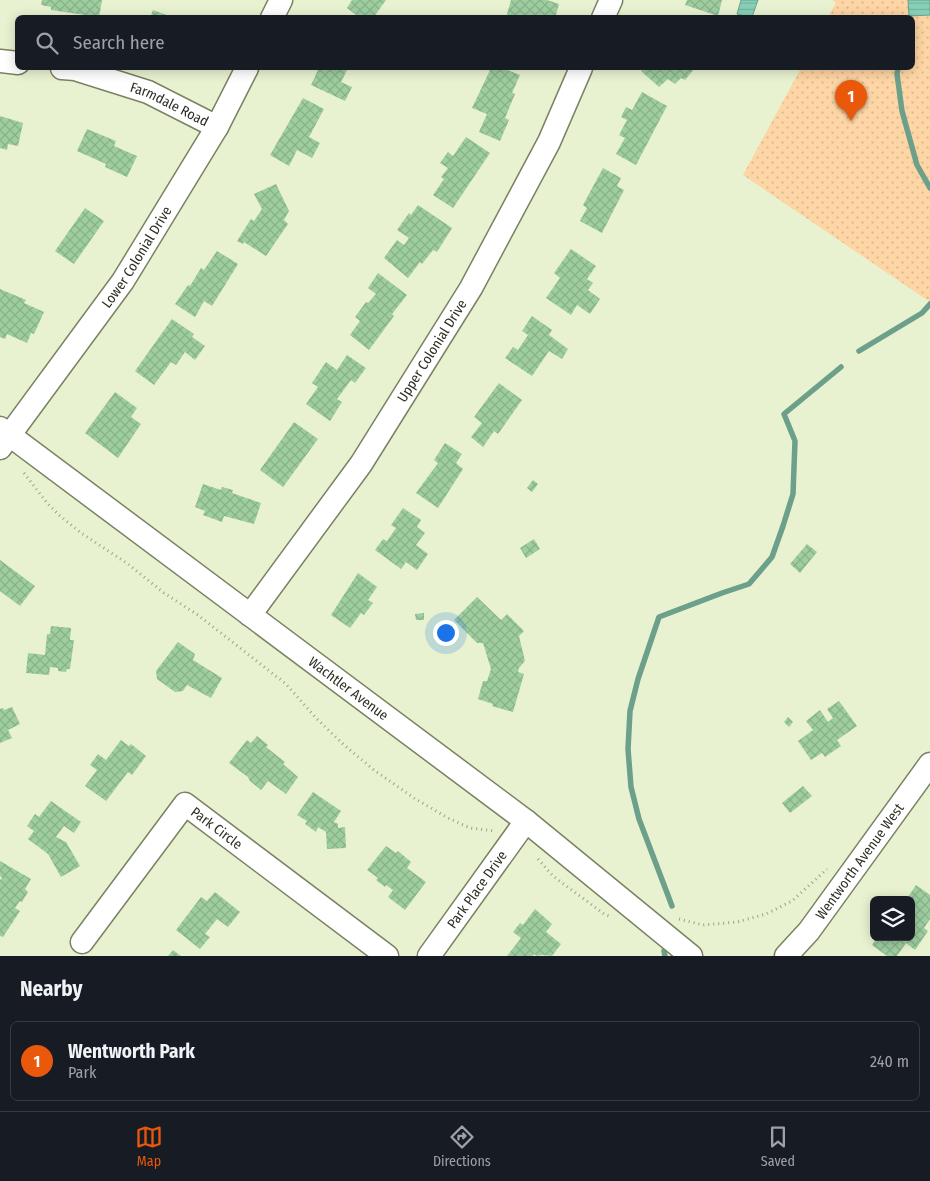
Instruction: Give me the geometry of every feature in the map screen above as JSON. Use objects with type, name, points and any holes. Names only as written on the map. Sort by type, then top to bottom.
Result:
[{"type":"street","points":[[274,15],[281,0]]},
{"type":"street","points":[[604,15],[611,0]]},
{"type":"street","points":[[0,61],[15,63]]},
{"type":"street","name":"Farmdale Road","points":[[78,70],[148,92],[217,127]]},
{"type":"street","name":"Lower Colonial Drive","points":[[3,437],[123,281],[217,127],[246,70]]},
{"type":"street","name":"Upper Colonial Drive","points":[[250,615],[361,464],[471,288],[549,142],[580,70]]},
{"type":"street","name":"Wachtler Avenue","points":[[3,437],[250,615],[526,821],[691,956]]},
{"type":"street","name":"Wentworth Avenue West","points":[[786,956],[809,931],[930,764]]},
{"type":"street","name":"Park Circle","points":[[82,942],[184,804],[387,956]]},
{"type":"street","name":"Park Place Drive","points":[[429,956],[526,821]]},
{"type":"shaded area","points":[[741,0],[758,0],[753,15],[737,14]]},
{"type":"shaded area","points":[[832,0],[930,0],[930,302],[743,175],[800,70],[915,70],[915,15],[829,15],[836,3]]},
{"type":"shaded area","points":[[908,0],[930,0],[930,15],[909,15]]},
{"type":"building","points":[[42,0],[102,0],[99,15],[51,10],[51,7],[41,5]]},
{"type":"building","points":[[352,0],[386,0],[375,15],[356,15],[347,8]]},
{"type":"building","points":[[511,0],[547,0],[559,4],[556,15],[507,15]]},
{"type":"building","points":[[687,0],[722,0],[718,15],[685,5]]},
{"type":"building","points":[[153,10],[167,15],[151,15]]},
{"type":"building","points":[[318,70],[347,70],[341,82],[352,87],[345,101],[311,85]]},
{"type":"building","points":[[490,70],[507,70],[520,75],[512,93],[515,94],[505,118],[509,120],[500,141],[479,132],[487,114],[472,108]]},
{"type":"building","points":[[693,70],[685,80],[681,78],[675,84],[668,79],[659,87],[641,71]]},
{"type":"building","points":[[642,92],[667,106],[636,165],[616,154],[625,138],[619,135],[627,120],[621,117],[626,107],[632,110]]},
{"type":"building","points":[[303,98],[324,109],[309,137],[320,143],[312,158],[297,150],[289,166],[270,155]]},
{"type":"building","points":[[0,116],[23,123],[18,146],[8,144],[7,150],[0,148]]},
{"type":"building","points":[[87,129],[116,141],[114,146],[137,156],[127,177],[105,167],[106,164],[77,151]]},
{"type":"building","points":[[466,137],[490,153],[453,208],[433,195],[444,179],[441,177],[448,168],[440,163],[448,152],[453,156]]},
{"type":"building","points":[[603,168],[621,178],[617,186],[624,190],[602,233],[580,221],[587,208],[583,205]]},
{"type":"building","points":[[276,184],[289,211],[284,220],[288,224],[266,256],[244,242],[243,244],[237,241],[251,219],[254,221],[262,209],[254,194]]},
{"type":"building","points":[[418,205],[452,228],[437,252],[433,250],[422,264],[420,262],[408,278],[384,258],[397,240],[404,245],[409,238],[397,230],[409,213],[411,215]]},
{"type":"building","points":[[85,208],[104,221],[74,264],[55,251]]},
{"type":"building","points":[[571,249],[596,266],[587,279],[593,283],[588,290],[600,299],[590,314],[577,305],[571,315],[546,298],[560,278],[554,273]]},
{"type":"building","points":[[217,251],[238,264],[212,306],[204,301],[195,317],[175,304],[188,285],[190,286],[201,268],[204,270]]},
{"type":"building","points":[[378,273],[407,295],[392,314],[394,316],[369,350],[350,335],[360,321],[355,317],[366,302],[368,303],[376,294],[368,288]]},
{"type":"building","points":[[0,289],[26,300],[24,303],[44,312],[34,334],[31,333],[27,343],[7,334],[5,339],[0,337]]},
{"type":"building","points":[[532,316],[552,330],[549,335],[568,349],[562,359],[549,351],[532,376],[505,358],[513,347],[518,350],[528,335],[522,331]]},
{"type":"building","points":[[172,319],[194,334],[192,337],[205,346],[195,360],[185,352],[176,365],[171,362],[154,385],[135,371]]},
{"type":"building","points":[[347,355],[366,368],[355,383],[351,380],[337,399],[342,402],[330,421],[306,404],[318,387],[312,383],[326,362],[337,370]]},
{"type":"building","points":[[499,383],[522,400],[498,434],[494,431],[483,447],[471,437],[482,423],[474,417]]},
{"type":"building","points":[[115,392],[137,408],[131,417],[141,424],[118,458],[85,433]]},
{"type":"building","points":[[294,422],[318,439],[283,487],[260,470]]},
{"type":"building","points":[[445,443],[462,454],[456,463],[463,469],[438,508],[416,493],[438,463],[434,460]]},
{"type":"building","points":[[533,480],[538,484],[532,492],[527,488]]},
{"type":"building","points":[[203,484],[221,490],[222,487],[233,490],[232,493],[261,503],[254,524],[224,516],[222,522],[203,515],[205,511],[195,507]]},
{"type":"building","points":[[403,508],[421,520],[417,527],[425,533],[416,545],[428,554],[417,570],[406,562],[401,569],[375,550],[383,539],[387,541],[396,528],[391,525]]},
{"type":"building","points":[[534,539],[540,549],[526,558],[520,548]]},
{"type":"building","points":[[807,544],[817,552],[800,573],[790,564]]},
{"type":"building","points":[[0,560],[35,586],[20,606],[0,591]]},
{"type":"building","points":[[358,573],[377,587],[368,600],[373,603],[364,615],[361,613],[350,628],[331,615]]},
{"type":"building","points":[[477,597],[501,620],[507,614],[524,631],[519,636],[525,661],[518,672],[524,674],[513,712],[492,706],[493,704],[478,699],[483,681],[487,681],[491,669],[483,643],[477,643],[454,620]]},
{"type":"building","points":[[424,613],[424,620],[416,620],[415,614]]},
{"type":"building","points":[[51,626],[71,628],[70,640],[74,640],[70,669],[67,669],[66,672],[50,667],[49,675],[26,673],[28,653],[45,655],[47,634],[50,634]]},
{"type":"building","points":[[178,642],[195,654],[193,660],[222,678],[211,698],[187,685],[183,691],[175,692],[157,679],[156,671]]},
{"type":"building","points":[[839,701],[857,726],[837,740],[841,746],[825,757],[822,753],[811,760],[798,741],[813,730],[806,721],[820,710],[828,722],[833,718],[827,709]]},
{"type":"building","points":[[12,707],[20,724],[8,730],[12,738],[0,743],[0,709],[3,708],[4,710]]},
{"type":"building","points":[[788,717],[793,722],[789,727],[784,722]]},
{"type":"building","points":[[257,736],[298,777],[286,794],[268,781],[261,790],[248,777],[229,763],[247,740],[251,743]]},
{"type":"building","points":[[121,740],[129,746],[131,744],[146,756],[132,775],[128,772],[106,801],[85,786],[97,770],[90,765],[98,754],[106,760]]},
{"type":"building","points":[[803,786],[812,796],[790,813],[782,803]]},
{"type":"building","points":[[313,792],[341,811],[334,822],[338,824],[338,828],[345,827],[346,848],[327,849],[326,832],[318,827],[316,832],[305,824],[307,821],[297,815]]},
{"type":"building","points":[[51,801],[81,822],[74,833],[64,826],[56,837],[66,842],[80,866],[61,877],[48,854],[28,839],[34,831],[27,826],[35,814],[39,817]]},
{"type":"building","points":[[386,846],[396,853],[398,851],[411,862],[407,868],[426,882],[405,910],[388,897],[393,890],[386,885],[385,887],[376,880],[378,878],[367,870]]},
{"type":"building","points":[[0,861],[31,879],[25,889],[28,892],[22,902],[20,901],[15,908],[20,911],[3,937],[0,936],[0,879],[2,878],[0,876]]},
{"type":"building","points":[[916,885],[930,895],[930,919],[924,928],[928,931],[915,950],[906,943],[897,956],[887,956],[872,945],[874,941],[915,941],[915,896],[909,896]]},
{"type":"building","points":[[215,892],[240,912],[228,927],[217,919],[205,934],[210,937],[200,949],[176,930],[201,897],[207,901]]},
{"type":"building","points":[[535,909],[552,924],[546,932],[561,944],[552,956],[537,956],[534,954],[533,956],[507,956],[521,938],[513,932],[520,923],[523,925]]},
{"type":"building","points":[[173,950],[181,956],[168,956]]},
{"type":"waterway","points":[[898,70],[902,111],[917,165],[930,188]]},
{"type":"waterway","points":[[859,351],[922,313],[930,304]]},
{"type":"waterway","points":[[672,906],[639,819],[631,787],[628,749],[630,711],[638,679],[659,617],[749,584],[772,557],[793,494],[795,441],[784,414],[841,367]]},
{"type":"waterway","points":[[664,951],[665,956]]},
{"type":"place","name":"Wentworth Park","points":[[851,121]]}]
